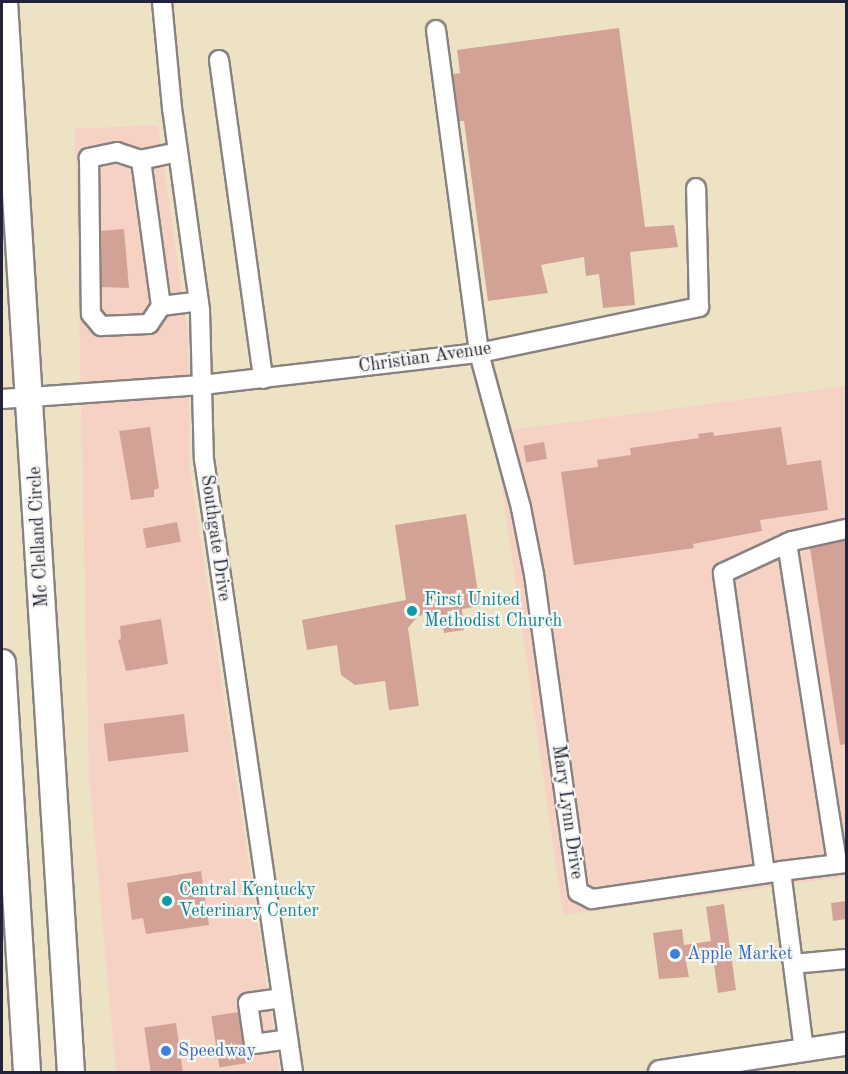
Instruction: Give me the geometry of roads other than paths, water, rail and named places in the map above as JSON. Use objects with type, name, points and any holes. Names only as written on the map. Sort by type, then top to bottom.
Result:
[{"type":"highway","name":"Mc Clelland Circle","points":[[4,2],[71,1072]]},
{"type":"highway","points":[[2,663],[27,1072]]},
{"type":"main road","points":[[660,1072],[846,1044]]},
{"type":"street","name":"Southgate Drive","points":[[162,2],[178,152],[199,301],[204,459],[293,1072]]},
{"type":"street","points":[[436,30],[479,353]]},
{"type":"street","points":[[219,60],[263,379]]},
{"type":"street","points":[[141,160],[161,306],[149,324],[101,326],[91,314],[89,158],[117,152],[141,160],[178,152]]},
{"type":"street","name":"Christian Avenue","points":[[2,399],[202,385],[479,353],[699,307],[696,188]]},
{"type":"street","points":[[161,306],[199,301]]},
{"type":"street","name":"Mary Lynn Drive","points":[[479,353],[521,508],[534,574],[578,892],[592,898],[773,872]]},
{"type":"street","points":[[804,1050],[793,964],[773,872],[723,573],[787,543],[846,530]]},
{"type":"street","points":[[773,872],[842,863],[787,543]]},
{"type":"street","points":[[793,964],[846,959]]},
{"type":"street","points":[[282,998],[248,1003],[254,1044],[288,1039]]},
{"type":"place","name":"First United Methodist Church","points":[[412,611]]},
{"type":"place","name":"Central Kentucky Veterinary Center","points":[[167,901]]},
{"type":"place","name":"Apple Market","points":[[675,954]]},
{"type":"place","name":"Speedway","points":[[166,1051]]}]
